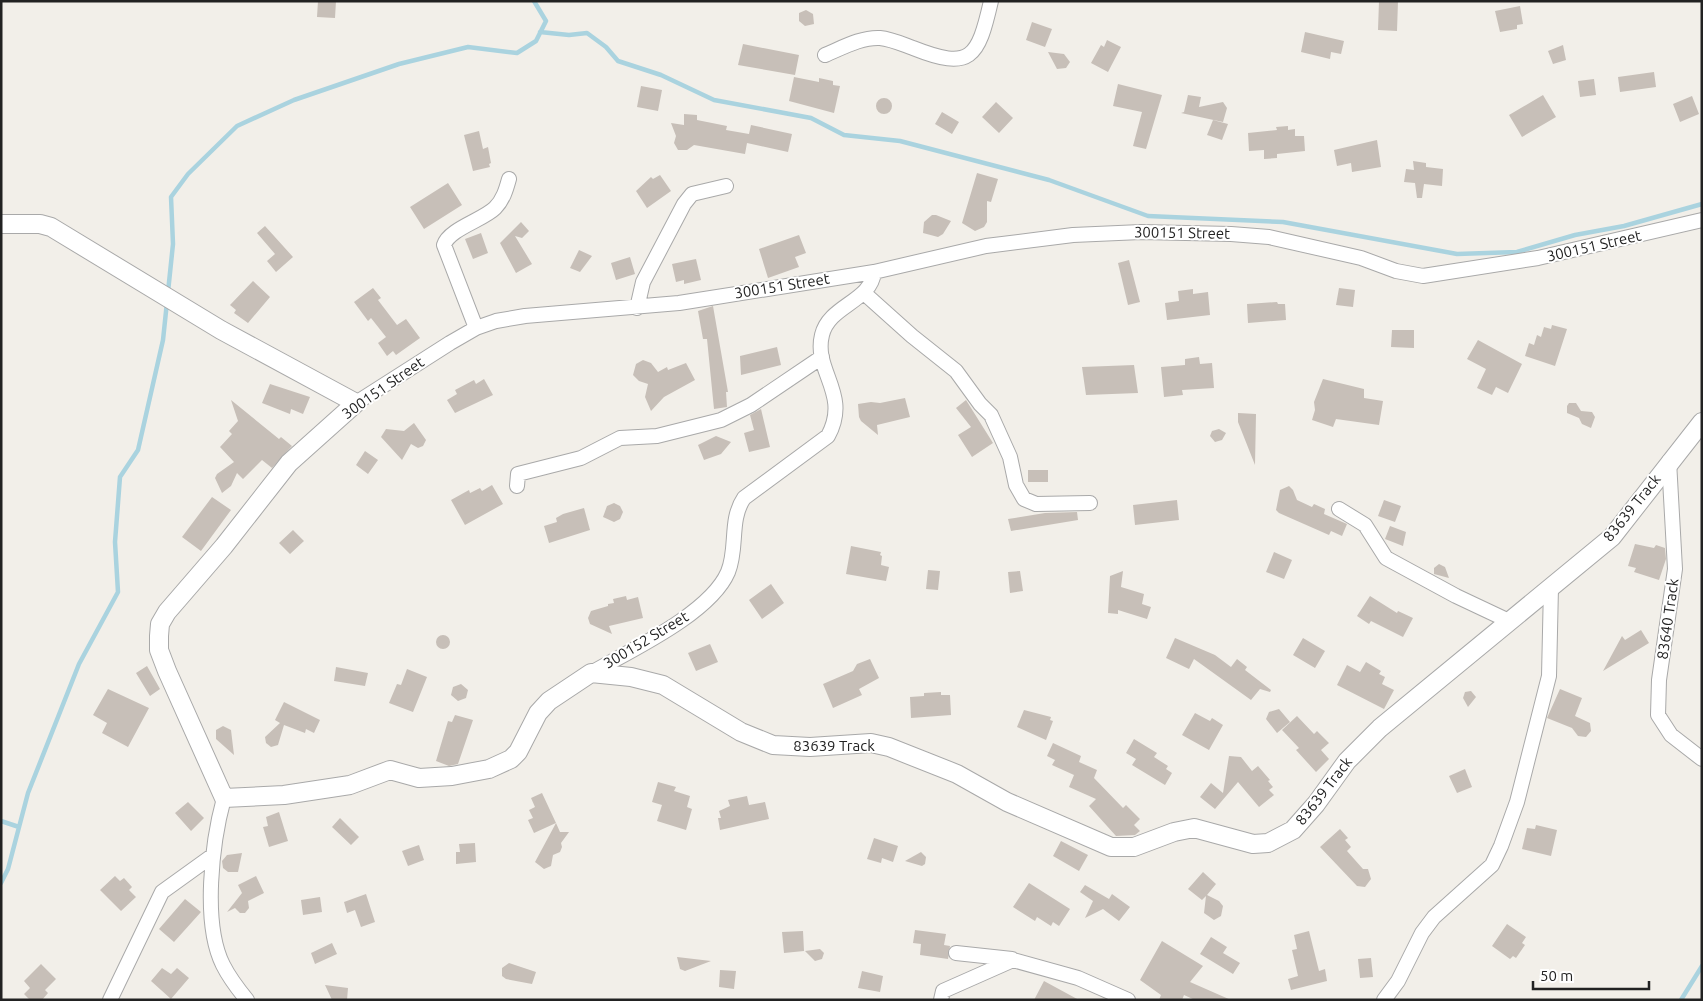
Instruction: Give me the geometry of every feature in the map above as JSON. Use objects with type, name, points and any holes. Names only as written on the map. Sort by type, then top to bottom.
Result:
[{"type":"street","points":[[825,55],[866,39],[880,38],[898,42],[937,57],[954,60],[963,58],[977,47],[983,33],[991,1]]},
{"type":"street","points":[[476,328],[444,245],[449,236],[495,208],[506,191],[509,179]]},
{"type":"street","points":[[636,308],[643,282],[684,204],[692,194],[726,186]]},
{"type":"street","name":"300151 Street","points":[[224,798],[159,650],[160,624],[178,597],[224,546],[289,463],[356,403],[406,369],[476,328],[496,321],[525,316],[636,308],[874,272],[986,246],[1073,235],[1200,232],[1269,237],[1362,258],[1396,271],[1423,276],[1538,258],[1702,220]]},
{"type":"street","points":[[1,224],[40,224],[51,227],[221,330],[356,403]]},
{"type":"street","name":"300152 Street","points":[[224,798],[284,795],[350,785],[390,770],[419,778],[452,776],[489,769],[518,752],[538,714],[549,701],[591,673],[663,632],[697,608],[721,584],[728,572],[735,535],[735,518],[741,503],[753,489],[828,436],[834,424],[836,412],[832,384],[822,357],[822,334],[829,323],[848,303],[864,293],[871,284],[874,272]]},
{"type":"street","points":[[864,293],[912,336],[956,371],[980,404],[991,415],[1010,457],[1016,485],[1024,499],[1036,504],[1090,503]]},
{"type":"street","points":[[517,486],[518,474],[581,458],[620,438],[657,436],[720,420],[751,405],[822,357]]},
{"type":"street","name":"83639 Track","points":[[591,673],[631,677],[663,685],[741,732],[773,745],[810,747],[871,743],[889,747],[957,774],[1007,802],[1111,847],[1134,847],[1174,832],[1194,828],[1253,844],[1268,843],[1293,830],[1363,743],[1612,537],[1644,498],[1669,461],[1702,422]]},
{"type":"street","name":"83640 Track","points":[[1669,461],[1675,569],[1659,680],[1658,715],[1670,735],[1702,759]]},
{"type":"street","points":[[1339,509],[1365,525],[1386,558],[1456,596],[1509,621]]},
{"type":"street","points":[[1384,1000],[1398,981],[1422,933],[1434,917],[1492,865],[1501,846],[1517,802],[1549,676],[1551,587]]},
{"type":"street","points":[[224,798],[212,856],[215,942],[223,964],[247,1000]]},
{"type":"street","points":[[110,1000],[162,892],[212,856]]},
{"type":"street","points":[[956,952],[1006,957],[1078,978],[1128,1000]]},
{"type":"street","points":[[941,1000],[943,991],[1013,960]]},
{"type":"building","points":[[318,1],[336,1],[335,18],[317,17]]},
{"type":"building","points":[[1379,1],[1398,1],[1397,31],[1378,30]]},
{"type":"building","points":[[1520,6],[1523,24],[1517,25],[1517,29],[1500,32],[1495,11]]},
{"type":"building","points":[[806,10],[813,14],[814,24],[805,26],[799,21],[799,13]]},
{"type":"building","points":[[1032,22],[1052,29],[1045,47],[1026,40]]},
{"type":"building","points":[[1305,32],[1344,41],[1341,54],[1331,52],[1330,59],[1301,52]]},
{"type":"building","points":[[1107,40],[1121,47],[1108,72],[1091,63],[1101,45],[1104,47]]},
{"type":"building","points":[[743,44],[799,55],[795,75],[738,65]]},
{"type":"building","points":[[1563,45],[1566,60],[1553,64],[1548,51]]},
{"type":"building","points":[[1048,52],[1064,54],[1070,62],[1066,68],[1057,69]]},
{"type":"building","points":[[1654,72],[1656,87],[1620,92],[1618,77]]},
{"type":"building","points":[[794,77],[819,82],[819,78],[833,81],[833,85],[840,86],[834,113],[789,101]]},
{"type":"building","points":[[1594,79],[1596,95],[1580,97],[1578,81]]},
{"type":"building","points":[[1118,84],[1162,95],[1146,149],[1133,146],[1142,112],[1113,106]]},
{"type":"building","points":[[641,86],[662,90],[658,111],[637,107]]},
{"type":"building","points":[[1188,95],[1201,97],[1199,107],[1223,102],[1227,108],[1223,122],[1181,113],[1184,112]]},
{"type":"building","points":[[1543,95],[1556,117],[1522,137],[1509,115]]},
{"type":"building","points":[[1692,96],[1699,114],[1680,122],[1673,104]]},
{"type":"building","points":[[881,98],[887,98],[892,103],[890,112],[881,114],[876,109],[876,103]]},
{"type":"building","points":[[996,102],[1013,118],[999,133],[982,117]]},
{"type":"building","points":[[942,112],[959,122],[952,134],[935,124]]},
{"type":"building","points":[[684,114],[697,115],[697,120],[727,126],[726,130],[749,134],[751,125],[792,134],[788,152],[747,143],[745,154],[694,145],[687,150],[678,150],[674,143],[676,136],[671,123],[684,125]]},
{"type":"building","points":[[1213,120],[1228,124],[1222,140],[1207,135]]},
{"type":"building","points":[[1288,126],[1288,130],[1295,129],[1295,136],[1304,136],[1305,151],[1277,154],[1277,158],[1264,159],[1264,150],[1249,151],[1248,133],[1277,130],[1276,127]]},
{"type":"building","points":[[479,131],[483,149],[488,147],[491,163],[489,164],[490,167],[473,171],[464,135]]},
{"type":"building","points":[[1377,140],[1381,167],[1352,172],[1351,163],[1337,166],[1334,150]]},
{"type":"building","points":[[1413,161],[1426,163],[1426,167],[1443,169],[1442,186],[1424,184],[1422,198],[1417,198],[1415,183],[1404,182],[1406,169],[1414,170]]},
{"type":"building","points":[[977,173],[998,179],[991,202],[987,201],[987,222],[984,227],[975,231],[962,223]]},
{"type":"building","points":[[660,175],[671,191],[647,208],[636,191],[651,177],[653,179]]},
{"type":"building","points":[[448,183],[462,205],[424,229],[410,207]]},
{"type":"building","points":[[932,215],[951,221],[943,234],[938,237],[923,233],[924,222]]},
{"type":"building","points":[[521,222],[529,231],[522,238],[515,236],[532,264],[516,273],[500,243]]},
{"type":"building","points":[[265,226],[293,257],[276,272],[267,261],[275,254],[257,233]]},
{"type":"building","points":[[481,233],[488,253],[473,259],[465,239]]},
{"type":"building","points":[[799,235],[806,253],[795,257],[799,267],[768,278],[759,249]]},
{"type":"building","points":[[579,250],[592,256],[580,272],[570,268]]},
{"type":"building","points":[[630,257],[635,274],[616,280],[611,263]]},
{"type":"building","points":[[696,259],[701,280],[684,284],[684,280],[676,282],[672,264]]},
{"type":"building","points":[[1129,260],[1140,302],[1128,305],[1118,263]]},
{"type":"building","points":[[253,281],[270,297],[248,323],[234,313],[236,310],[230,305]]},
{"type":"building","points":[[373,288],[381,298],[378,300],[397,325],[406,319],[420,338],[396,355],[393,351],[387,356],[378,343],[386,337],[371,318],[368,321],[354,302]]},
{"type":"building","points":[[1339,288],[1355,290],[1353,307],[1336,305]]},
{"type":"building","points":[[1193,289],[1193,294],[1208,292],[1210,315],[1167,320],[1165,303],[1179,301],[1178,291]]},
{"type":"building","points":[[1277,302],[1278,304],[1285,304],[1286,320],[1248,323],[1247,304]]},
{"type":"building","points":[[713,306],[728,392],[726,392],[727,407],[714,409],[707,339],[703,339],[698,311]]},
{"type":"building","points":[[1552,325],[1567,329],[1555,366],[1525,356],[1529,343],[1534,345],[1537,335],[1541,337],[1544,327],[1551,329]]},
{"type":"building","points":[[1392,330],[1414,330],[1414,348],[1391,347]]},
{"type":"building","points":[[1478,340],[1522,364],[1508,393],[1496,387],[1492,395],[1477,388],[1486,369],[1467,359]]},
{"type":"building","points":[[777,347],[781,365],[741,375],[740,356]]},
{"type":"building","points":[[1199,357],[1200,364],[1212,363],[1214,388],[1182,390],[1183,395],[1164,397],[1161,367],[1185,365],[1185,359]]},
{"type":"building","points":[[643,360],[651,363],[658,372],[667,367],[668,370],[686,363],[695,380],[664,397],[651,411],[645,397],[648,384],[639,381],[633,375],[636,364]]},
{"type":"building","points":[[1134,365],[1138,393],[1086,395],[1082,367]]},
{"type":"building","points":[[484,379],[493,395],[455,413],[447,400],[457,394],[455,390],[474,380],[476,384]]},
{"type":"building","points":[[1323,379],[1364,389],[1364,398],[1383,401],[1379,425],[1336,419],[1333,427],[1312,420],[1315,410],[1314,402]]},
{"type":"building","points":[[270,384],[310,397],[303,414],[291,409],[290,414],[262,403]]},
{"type":"building","points":[[905,398],[910,417],[877,425],[878,435],[861,421],[859,417],[858,404],[880,403]]},
{"type":"building","points":[[231,400],[279,439],[281,437],[292,446],[272,468],[262,460],[243,479],[237,473],[231,486],[222,493],[215,478],[217,474],[234,462],[220,447],[232,434],[229,431],[238,421]]},
{"type":"building","points":[[966,400],[993,443],[972,457],[958,435],[971,427],[956,408]]},
{"type":"building","points":[[1569,403],[1576,403],[1581,411],[1592,412],[1595,417],[1591,428],[1582,424],[1579,418],[1567,413]]},
{"type":"building","points":[[761,409],[770,447],[749,452],[744,433],[754,430],[750,415]]},
{"type":"building","points":[[1238,413],[1256,414],[1255,465],[1238,422]]},
{"type":"building","points":[[414,423],[426,440],[423,446],[418,448],[411,444],[402,460],[381,437],[386,429],[404,431]]},
{"type":"building","points":[[1219,429],[1226,433],[1222,440],[1215,442],[1210,436],[1212,431]]},
{"type":"building","points":[[716,436],[731,442],[721,454],[704,460],[698,445]]},
{"type":"building","points":[[365,451],[378,460],[368,474],[356,465]]},
{"type":"building","points":[[1028,470],[1048,470],[1048,482],[1028,482]]},
{"type":"building","points":[[492,485],[503,504],[465,525],[451,500],[469,490],[470,493],[480,488],[482,491]]},
{"type":"building","points":[[1289,486],[1297,500],[1312,507],[1314,504],[1325,509],[1324,514],[1347,524],[1342,536],[1331,531],[1329,535],[1279,513],[1276,510],[1280,490]]},
{"type":"building","points":[[212,497],[231,510],[201,551],[182,537]]},
{"type":"building","points":[[1177,500],[1179,520],[1135,525],[1133,505]]},
{"type":"building","points":[[1384,500],[1401,506],[1395,522],[1378,516]]},
{"type":"building","points":[[614,503],[620,506],[623,512],[620,519],[614,522],[603,517],[607,506]]},
{"type":"building","points":[[584,508],[590,530],[549,543],[544,526],[557,522],[556,518],[563,514]]},
{"type":"building","points":[[1077,512],[1078,520],[1011,531],[1008,519],[1045,513]]},
{"type":"building","points":[[1390,526],[1406,532],[1403,546],[1385,539]]},
{"type":"building","points":[[293,530],[304,541],[290,554],[279,543]]},
{"type":"building","points":[[1635,544],[1654,548],[1656,545],[1665,548],[1666,559],[1659,580],[1634,572],[1636,568],[1628,566]]},
{"type":"building","points":[[851,546],[881,552],[881,565],[889,567],[886,581],[846,574]]},
{"type":"building","points":[[1274,552],[1292,560],[1284,579],[1266,572]]},
{"type":"building","points":[[1439,564],[1445,567],[1449,578],[1434,574],[1434,568]]},
{"type":"building","points":[[928,570],[940,571],[938,590],[926,589]]},
{"type":"building","points":[[1020,571],[1023,591],[1010,593],[1008,572]]},
{"type":"building","points":[[1123,571],[1121,587],[1144,594],[1142,604],[1151,607],[1147,619],[1118,610],[1118,614],[1108,613],[1110,576]]},
{"type":"building","points":[[771,584],[784,603],[762,619],[749,600]]},
{"type":"building","points":[[626,596],[627,600],[638,597],[643,618],[609,626],[612,634],[590,624],[588,618],[591,611],[614,603],[613,599]]},
{"type":"building","points":[[1370,596],[1397,613],[1398,611],[1413,618],[1403,637],[1371,621],[1369,624],[1357,616]]},
{"type":"building","points":[[1641,630],[1649,643],[1603,671],[1622,636],[1625,640]]},
{"type":"building","points":[[440,635],[446,635],[450,642],[446,649],[440,649],[436,645],[436,639]]},
{"type":"building","points":[[1175,638],[1215,655],[1231,667],[1237,659],[1247,667],[1245,670],[1271,690],[1270,692],[1260,689],[1251,700],[1194,659],[1189,669],[1166,658]]},
{"type":"building","points":[[1303,638],[1325,651],[1315,668],[1293,655]]},
{"type":"building","points":[[710,644],[718,662],[696,671],[688,653]]},
{"type":"building","points":[[870,659],[879,678],[859,689],[862,695],[833,708],[823,684],[853,671],[857,664]]},
{"type":"building","points":[[1366,662],[1381,671],[1379,674],[1385,677],[1382,684],[1394,690],[1384,709],[1337,685],[1347,665],[1360,672]]},
{"type":"building","points":[[147,666],[160,689],[150,696],[136,673]]},
{"type":"building","points":[[336,667],[368,673],[365,686],[334,681]]},
{"type":"building","points":[[407,669],[427,677],[413,712],[389,703],[397,684],[401,685]]},
{"type":"building","points":[[461,684],[468,690],[466,698],[458,701],[451,695],[453,687]]},
{"type":"building","points":[[108,689],[149,708],[128,747],[102,733],[107,723],[93,715]]},
{"type":"building","points":[[1560,689],[1582,698],[1575,716],[1590,723],[1591,731],[1586,737],[1578,736],[1572,728],[1547,718]]},
{"type":"building","points":[[1471,691],[1476,697],[1468,707],[1463,698],[1465,692]]},
{"type":"building","points":[[941,692],[941,695],[950,695],[951,715],[911,718],[910,697],[924,696],[924,693]]},
{"type":"building","points":[[284,702],[320,720],[314,733],[306,729],[305,733],[284,725],[278,745],[271,747],[266,743],[265,737],[280,723],[275,720]]},
{"type":"building","points":[[1279,709],[1290,722],[1277,733],[1266,719],[1269,712]]},
{"type":"building","points":[[1024,710],[1051,717],[1050,720],[1053,721],[1046,740],[1017,727]]},
{"type":"building","points":[[1195,713],[1210,721],[1212,718],[1223,725],[1209,750],[1182,735]]},
{"type":"building","points":[[455,715],[473,720],[458,764],[449,766],[436,761],[448,721],[452,722]]},
{"type":"building","points":[[1297,716],[1314,734],[1317,731],[1329,743],[1321,750],[1329,759],[1316,772],[1296,750],[1299,748],[1282,730]]},
{"type":"building","points":[[223,726],[231,730],[234,755],[216,739],[216,730]]},
{"type":"building","points":[[1134,739],[1157,753],[1154,757],[1168,766],[1166,769],[1172,773],[1165,785],[1132,765],[1136,759],[1126,753]]},
{"type":"building","points":[[1053,743],[1081,756],[1079,762],[1097,770],[1094,778],[1123,808],[1126,805],[1140,819],[1134,825],[1140,831],[1135,835],[1116,836],[1089,806],[1096,799],[1069,787],[1074,775],[1052,765],[1055,760],[1047,756]]},
{"type":"building","points":[[1229,756],[1241,757],[1252,771],[1258,766],[1270,780],[1268,781],[1273,787],[1269,790],[1274,795],[1259,807],[1238,782],[1215,809],[1200,797],[1211,783],[1223,793]]},
{"type":"building","points":[[1465,769],[1472,787],[1457,793],[1449,776]]},
{"type":"building","points":[[658,782],[676,787],[674,791],[690,796],[687,807],[692,809],[686,830],[657,821],[662,805],[652,802]]},
{"type":"building","points":[[542,793],[556,823],[534,833],[528,820],[533,818],[529,810],[535,807],[531,798]]},
{"type":"building","points":[[747,796],[749,805],[765,802],[769,819],[720,830],[718,818],[721,818],[719,811],[730,806],[728,800]]},
{"type":"building","points":[[188,802],[204,818],[191,831],[175,813]]},
{"type":"building","points":[[279,812],[288,841],[269,847],[263,827],[268,826],[266,817]]},
{"type":"building","points":[[340,818],[359,837],[351,845],[332,827]]},
{"type":"building","points":[[556,823],[560,832],[569,832],[561,843],[560,852],[553,855],[551,866],[544,869],[535,862]]},
{"type":"building","points":[[1536,825],[1557,830],[1551,856],[1522,849],[1527,828],[1535,829]]},
{"type":"building","points":[[1340,829],[1348,838],[1345,840],[1351,847],[1347,851],[1363,869],[1368,869],[1371,879],[1365,887],[1357,886],[1320,847]]},
{"type":"building","points":[[874,838],[898,846],[893,862],[882,858],[881,863],[867,859]]},
{"type":"building","points":[[1061,841],[1088,855],[1079,871],[1053,856]]},
{"type":"building","points":[[475,843],[476,862],[456,864],[456,852],[460,852],[459,844]]},
{"type":"building","points":[[419,845],[424,860],[408,866],[402,851]]},
{"type":"building","points":[[921,852],[926,857],[925,864],[922,866],[905,861]]},
{"type":"building","points":[[242,853],[238,872],[228,872],[223,868],[222,861],[227,855]]},
{"type":"building","points":[[1203,872],[1216,884],[1207,895],[1219,901],[1223,906],[1221,916],[1214,920],[1204,913],[1206,896],[1202,900],[1188,889]]},
{"type":"building","points":[[115,876],[120,881],[124,878],[132,887],[129,890],[136,897],[121,911],[100,890]]},
{"type":"building","points":[[256,876],[264,893],[248,901],[249,908],[245,913],[240,913],[235,908],[227,912],[242,893],[238,885]]},
{"type":"building","points":[[1029,883],[1070,909],[1059,926],[1053,922],[1051,926],[1037,917],[1035,921],[1013,907]]},
{"type":"building","points":[[1085,885],[1109,899],[1112,894],[1130,907],[1119,921],[1103,909],[1085,918],[1093,901],[1080,892]]},
{"type":"building","points":[[366,894],[375,922],[361,927],[355,910],[347,913],[344,902]]},
{"type":"building","points":[[320,897],[322,912],[303,915],[301,900]]},
{"type":"building","points":[[185,899],[201,912],[174,942],[159,929]]},
{"type":"building","points":[[1507,924],[1526,937],[1522,943],[1525,945],[1516,958],[1513,956],[1510,959],[1492,946]]},
{"type":"building","points":[[915,930],[946,934],[944,945],[950,946],[948,959],[920,955],[921,944],[913,943]]},
{"type":"building","points":[[803,931],[804,951],[784,953],[782,932]]},
{"type":"building","points":[[1309,931],[1319,971],[1325,969],[1327,981],[1291,990],[1288,979],[1298,976],[1292,950],[1297,949],[1294,935]]},
{"type":"building","points":[[1211,937],[1227,947],[1223,953],[1240,963],[1233,974],[1200,954]]},
{"type":"building","points":[[1162,941],[1203,966],[1190,982],[1231,1000],[1195,1000],[1184,995],[1182,1000],[1159,1000],[1161,995],[1140,980]]},
{"type":"building","points":[[332,943],[337,954],[315,964],[311,953]]},
{"type":"building","points":[[820,949],[824,953],[822,959],[815,961],[805,951]]},
{"type":"building","points":[[677,957],[711,961],[685,971],[680,969]]},
{"type":"building","points":[[1371,958],[1373,977],[1360,978],[1358,959]]},
{"type":"building","points":[[509,963],[536,972],[532,984],[506,979],[502,976],[502,968]]},
{"type":"building","points":[[41,964],[56,979],[45,990],[48,993],[42,1000],[30,1000],[24,994],[30,988],[24,981]]},
{"type":"building","points":[[162,968],[171,974],[177,968],[189,978],[171,999],[151,981]]},
{"type":"building","points":[[720,970],[736,971],[734,989],[719,987]]},
{"type":"building","points":[[862,971],[883,976],[880,992],[858,988]]},
{"type":"building","points":[[1044,981],[1079,1000],[1034,1000]]},
{"type":"building","points":[[325,985],[348,988],[347,1000],[332,1000]]},
{"type":"waterway","points":[[168,292],[173,244],[171,197],[188,174],[237,126],[294,100],[399,64],[468,47],[517,53],[536,41],[546,21],[534,1]]},
{"type":"waterway","points":[[540,32],[569,35],[587,33],[606,47],[618,61],[661,75],[714,100],[811,118],[844,135],[900,141],[1049,180],[1148,216],[1283,222],[1457,254],[1517,252],[1575,235],[1624,226],[1702,204]]},
{"type":"waterway","points":[[1,883],[8,869],[28,793],[79,664],[118,592],[115,542],[120,477],[138,450],[163,340],[167,302]]},
{"type":"waterway","points":[[1,821],[19,827]]},
{"type":"waterway","points":[[1681,1000],[1702,966]]}]
